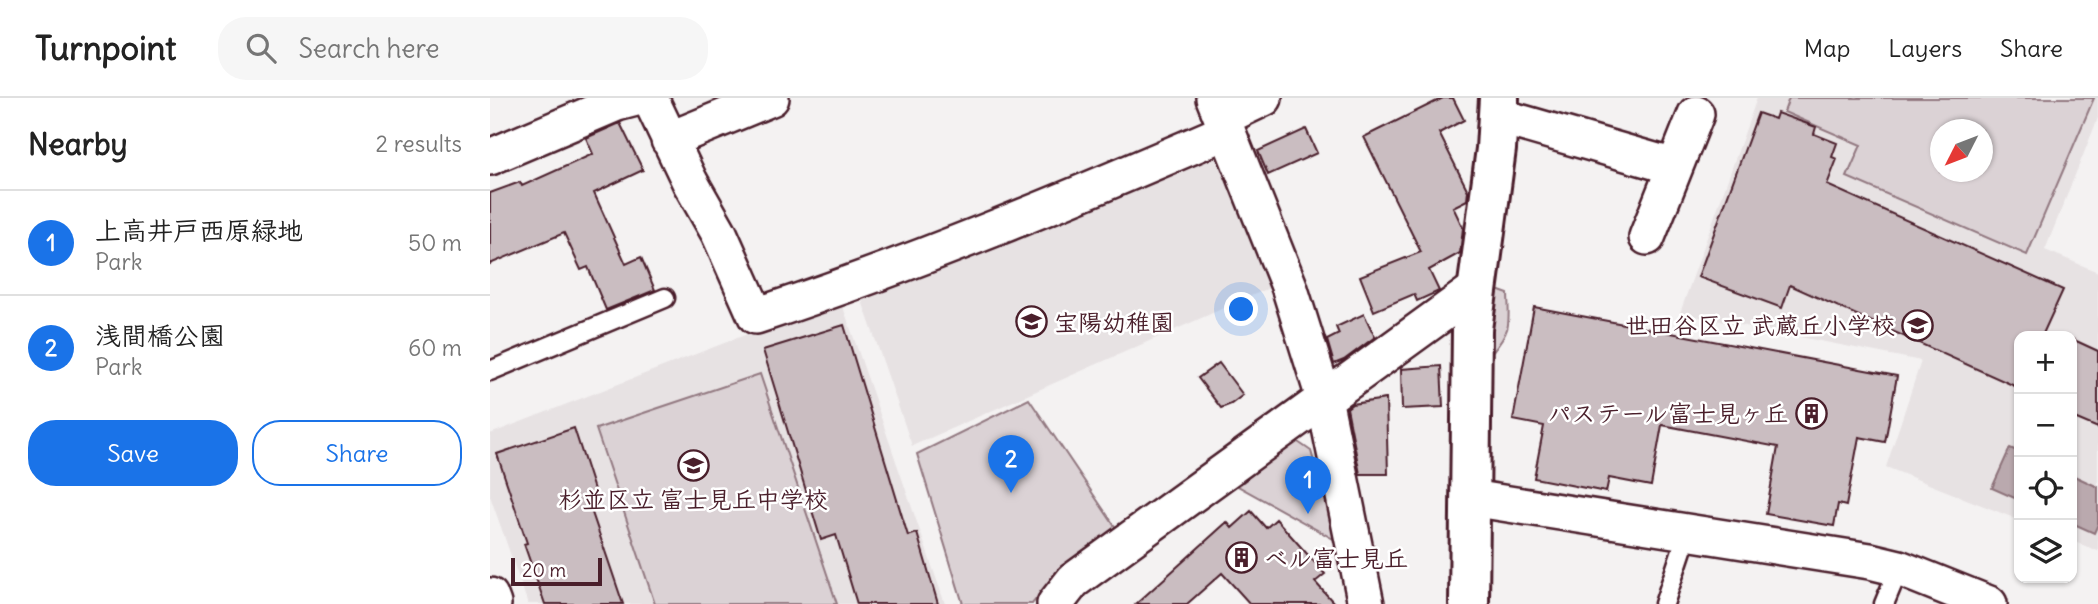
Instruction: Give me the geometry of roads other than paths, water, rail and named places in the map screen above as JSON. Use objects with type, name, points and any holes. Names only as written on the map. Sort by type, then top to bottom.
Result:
[{"type":"street","points":[[669,140],[771,98]]},
{"type":"street","points":[[490,157],[630,99],[669,140],[719,233],[756,316],[834,290],[1106,183],[1221,116],[1264,98]]},
{"type":"street","points":[[1469,604],[1472,329],[1496,149],[1498,107],[1675,167]]},
{"type":"street","points":[[1647,237],[1696,114]]},
{"type":"street","points":[[1221,116],[1289,286],[1325,398],[1366,604]]},
{"type":"street","points":[[1055,604],[1073,582],[1476,289]]},
{"type":"street","points":[[1471,498],[1899,568],[1989,604]]},
{"type":"street","points":[[490,596],[493,604]]},
{"type":"lane","points":[[490,371],[666,298]]},
{"type":"lane","points":[[1664,604],[1688,532]]},
{"type":"lane","points":[[1884,604],[1899,568]]},
{"type":"place","name":"宝陽幼稚園","points":[[1031,322]]},
{"type":"place","name":"世田谷区立 武蔵丘小学校","points":[[1918,325]]},
{"type":"place","name":"パステール富士見ヶ丘","points":[[1811,413]]},
{"type":"place","name":"杉並区立 富士見丘中学校","points":[[693,465]]},
{"type":"place","name":"浅間橋公園","points":[[1011,493]]},
{"type":"place","name":"上高井戸西原緑地","points":[[1308,514]]},
{"type":"place","name":"ベル富士見丘","points":[[1241,558]]}]
